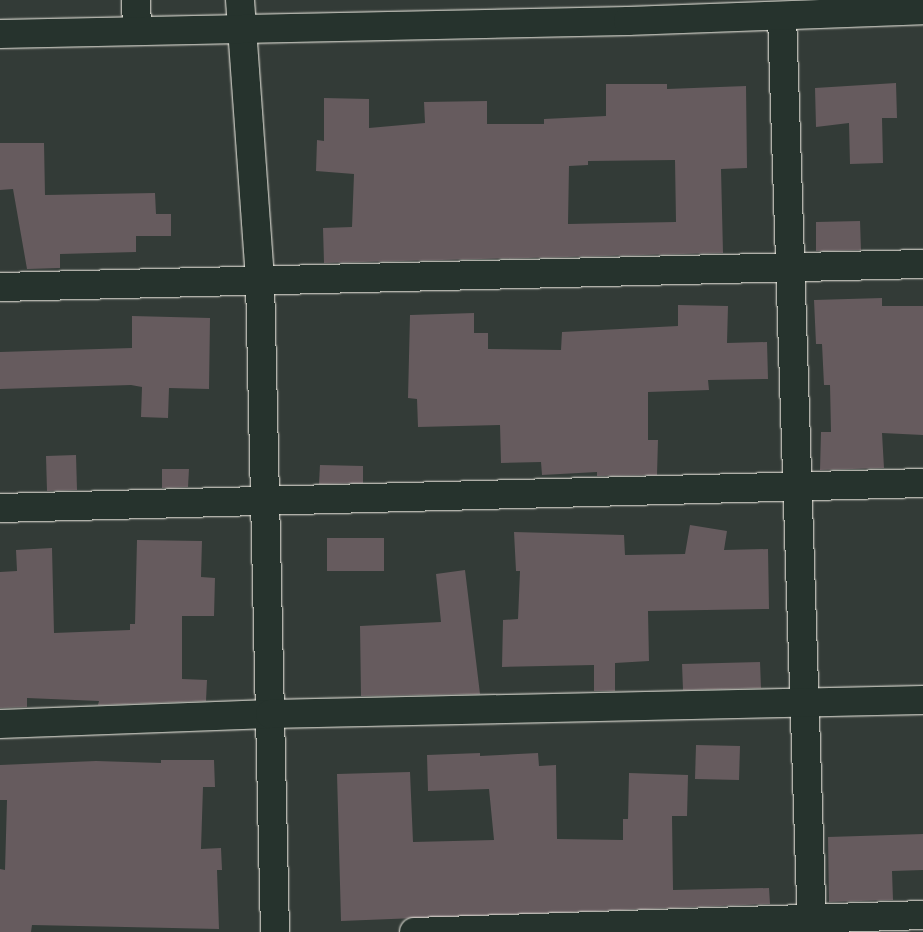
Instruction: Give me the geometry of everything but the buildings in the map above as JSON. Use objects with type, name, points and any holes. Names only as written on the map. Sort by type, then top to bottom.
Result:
[{"type":"street","points":[[136,0],[137,31]]},
{"type":"street","points":[[240,0],[260,281],[275,932]]},
{"type":"street","points":[[0,34],[242,30],[782,16],[923,10]]},
{"type":"street","points":[[782,16],[811,925]]},
{"type":"street","points":[[0,286],[923,264]]},
{"type":"street","points":[[0,508],[796,484],[923,483]]},
{"type":"street","points":[[0,724],[270,714],[923,700]]},
{"type":"street","points":[[414,932],[811,925],[923,915]]}]
